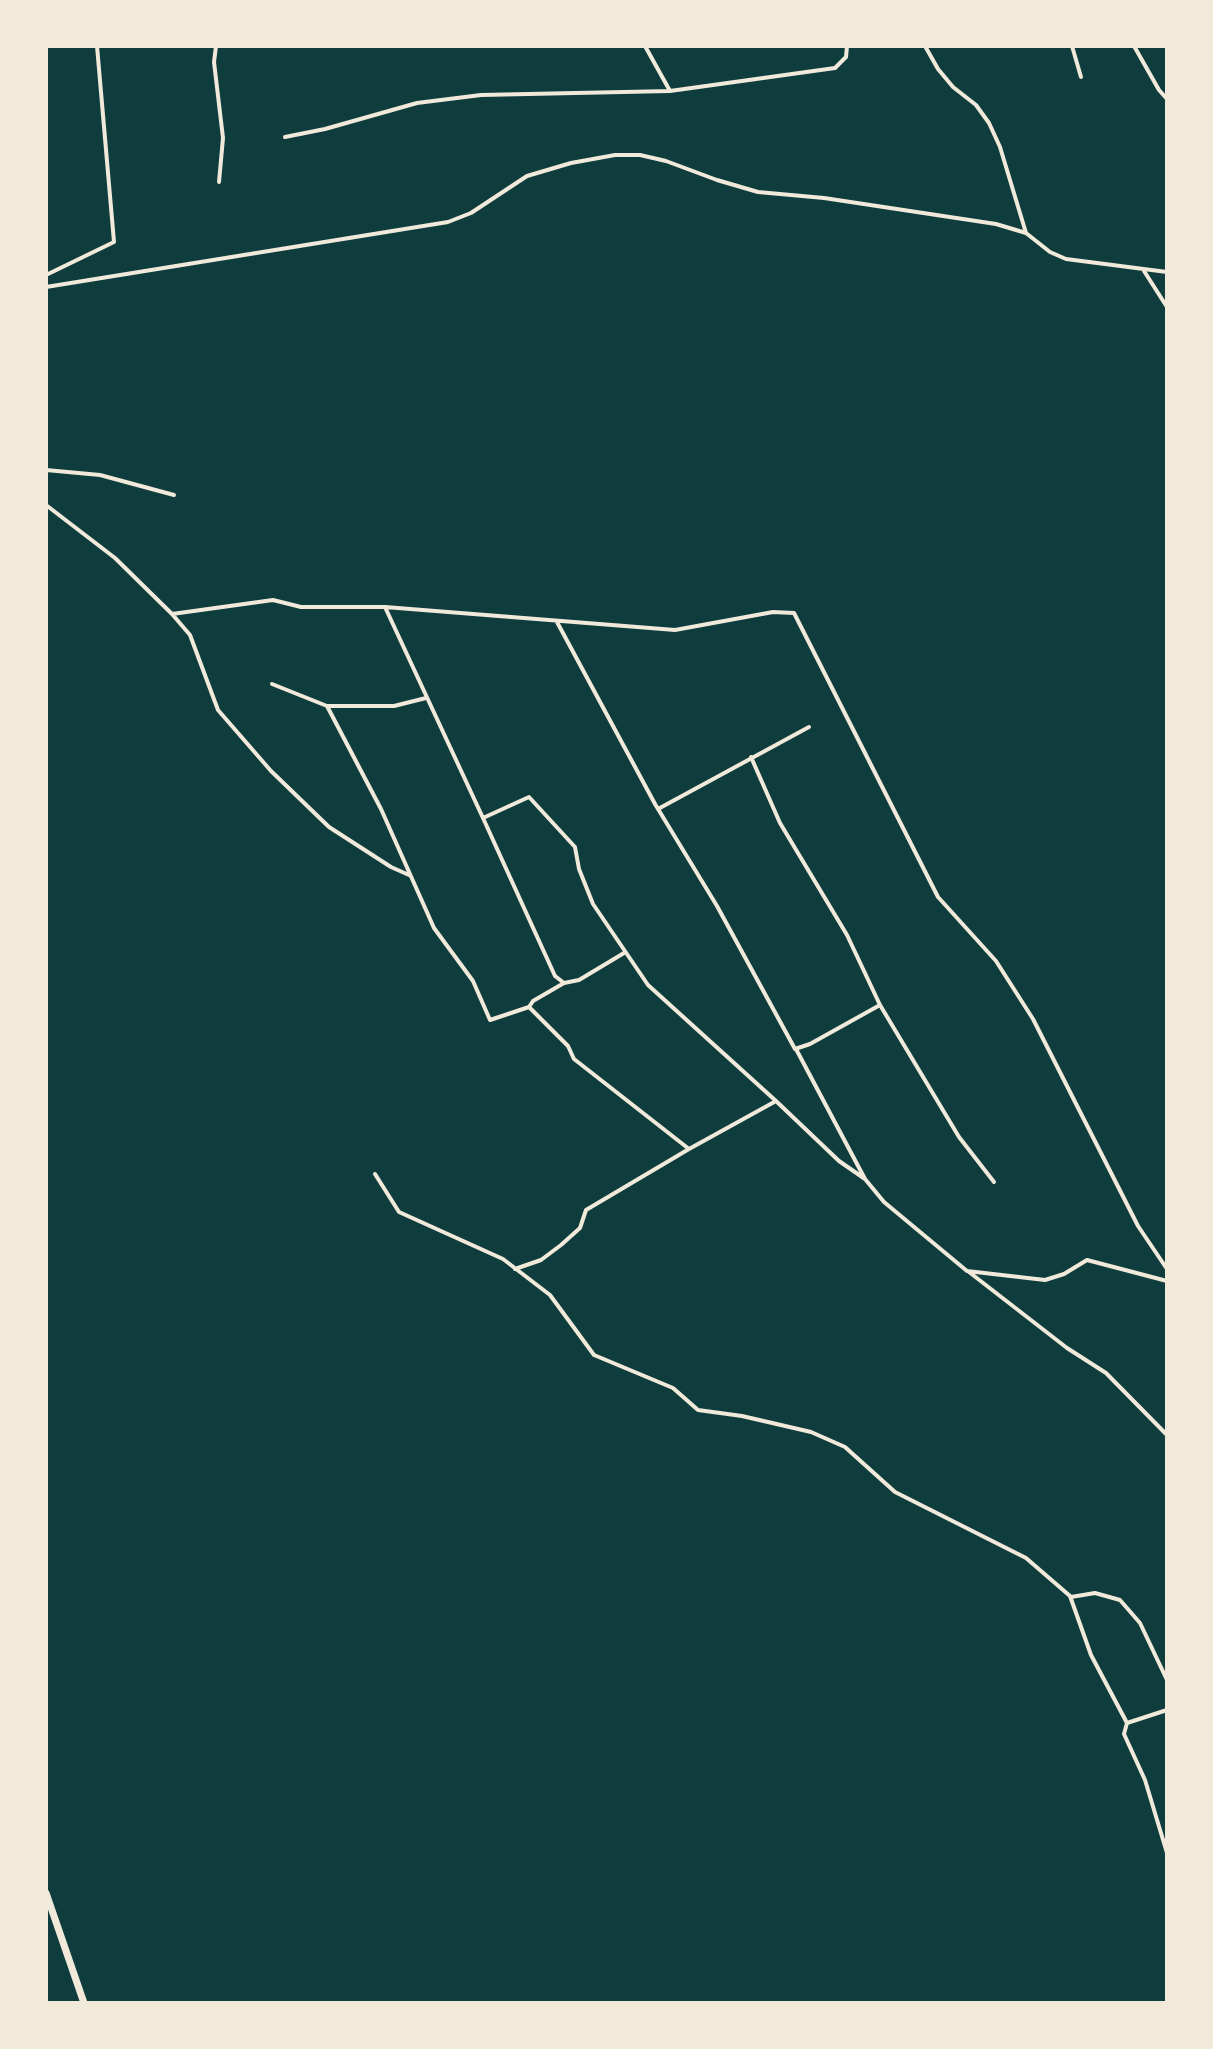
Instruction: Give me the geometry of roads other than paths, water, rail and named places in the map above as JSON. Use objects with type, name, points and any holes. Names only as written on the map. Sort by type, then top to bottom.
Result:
[{"type":"highway","points":[[46,1893],[84,2003]]},
{"type":"street","points":[[46,275],[114,242],[97,46]]},
{"type":"street","points":[[216,46],[214,62],[223,138],[219,182]]},
{"type":"street","points":[[645,46],[670,91]]},
{"type":"street","points":[[285,137],[417,103],[468,97],[670,91],[835,68],[846,57],[847,46]]},
{"type":"street","points":[[925,46],[938,69],[953,87],[976,105],[989,123],[1000,147],[1026,233]]},
{"type":"street","points":[[1072,46],[1081,77]]},
{"type":"street","points":[[1134,46],[1167,99]]},
{"type":"street","points":[[46,287],[448,222],[471,213],[527,176],[571,163],[615,155],[640,155],[666,161],[758,192],[824,198],[996,224],[1026,233],[1050,252],[1066,259],[1167,272]]},
{"type":"street","points":[[1144,271],[1167,307]]},
{"type":"street","points":[[46,470],[100,475],[174,495]]},
{"type":"street","points":[[46,505],[115,558],[190,635],[218,710],[271,771],[329,827],[391,867],[411,876]]},
{"type":"street","points":[[172,614],[273,600],[301,607],[385,607],[675,630],[773,612],[794,613],[938,897],[996,961],[1033,1019],[1138,1226],[1167,1269]]},
{"type":"street","points":[[385,607],[555,976],[564,983]]},
{"type":"street","points":[[557,622],[658,809],[717,906],[865,1179],[884,1202],[967,1271],[1067,1348],[1106,1373],[1167,1435]]},
{"type":"street","points":[[272,684],[327,706],[394,706],[426,698]]},
{"type":"street","points":[[327,706],[381,809],[434,928],[473,981],[490,1020],[529,1007],[533,1001],[564,983],[579,980],[625,952]]},
{"type":"street","points":[[658,809],[809,727]]},
{"type":"street","points":[[751,757],[780,823],[847,935],[880,1005],[959,1137],[994,1182]]},
{"type":"street","points":[[483,818],[529,797],[575,847],[579,869],[593,904],[648,985],[839,1161],[865,1179]]},
{"type":"street","points":[[795,1049],[810,1044],[880,1005]]},
{"type":"street","points":[[529,1007],[568,1046],[574,1059],[689,1149]]},
{"type":"street","points":[[515,1269],[541,1260],[561,1245],[580,1228],[586,1210],[776,1101]]},
{"type":"street","points":[[375,1174],[399,1212],[503,1259],[550,1295],[594,1355],[673,1388],[698,1410],[742,1416],[811,1432],[845,1447],[895,1492],[1026,1558],[1070,1596],[1091,1655],[1127,1723],[1124,1734],[1145,1780],[1167,1853]]},
{"type":"street","points":[[967,1271],[1045,1280],[1064,1274],[1087,1260],[1167,1281]]},
{"type":"street","points":[[1071,1597],[1095,1593],[1120,1600],[1140,1623],[1167,1680]]},
{"type":"street","points":[[1127,1723],[1167,1710]]}]
